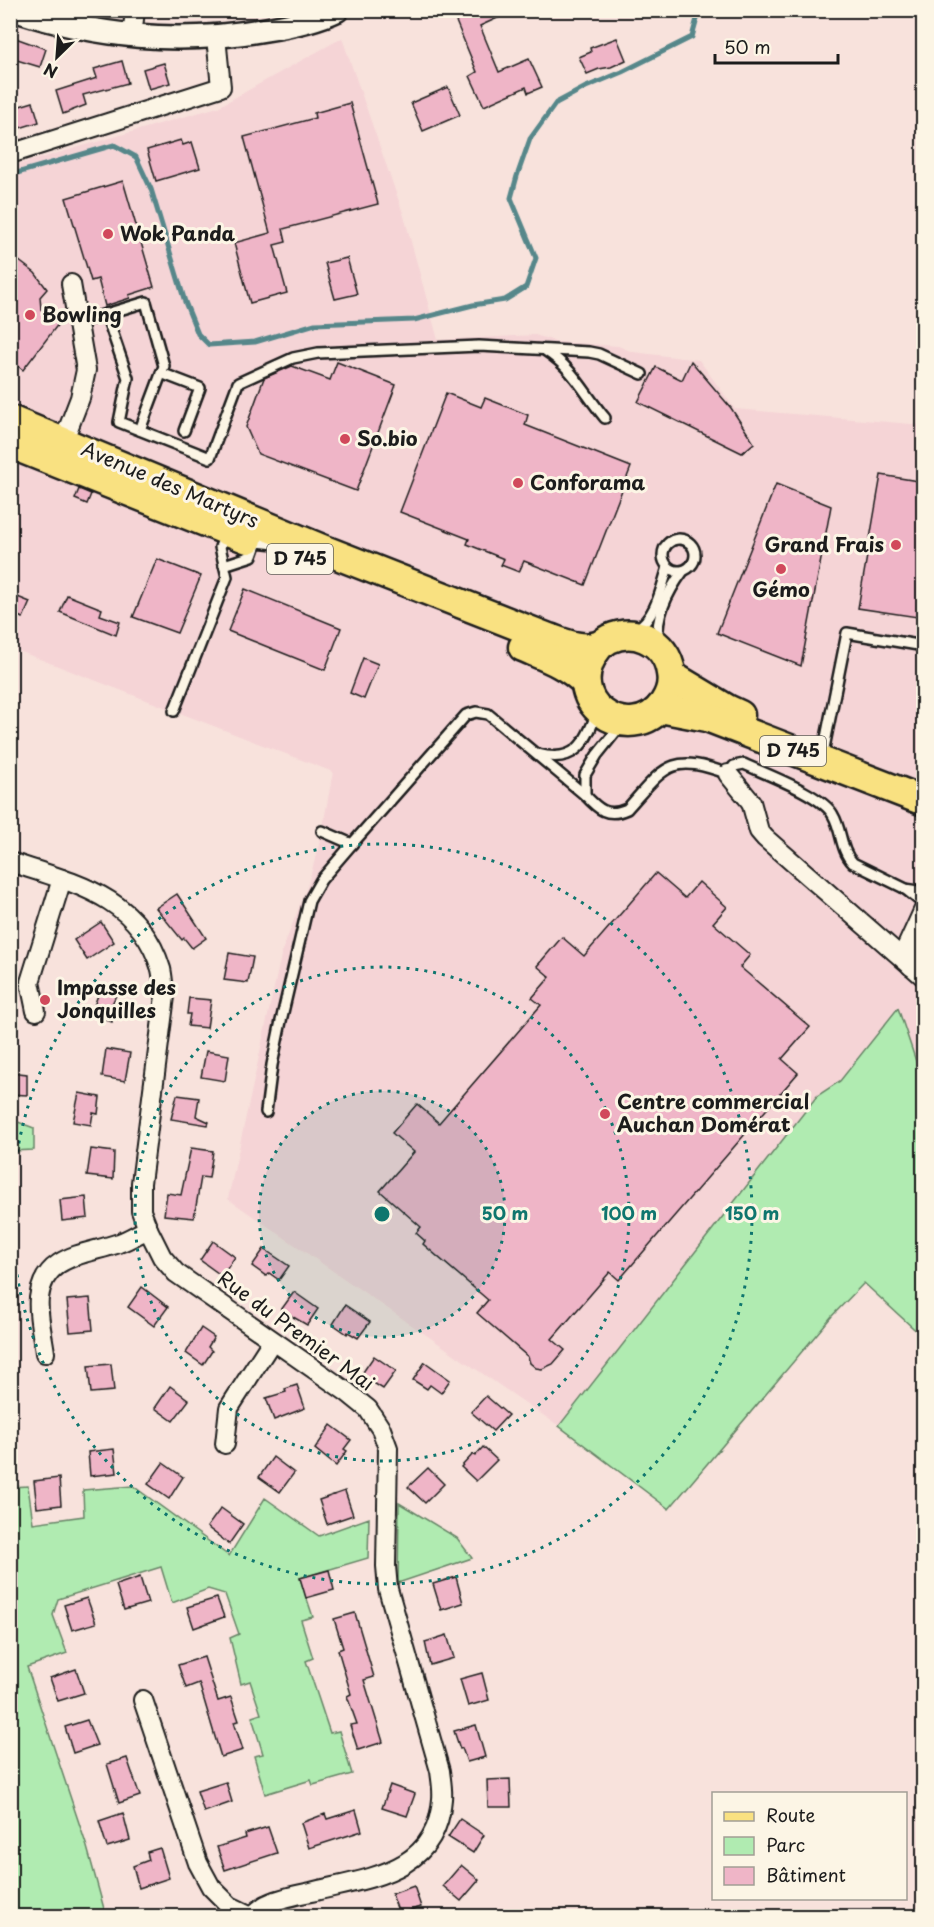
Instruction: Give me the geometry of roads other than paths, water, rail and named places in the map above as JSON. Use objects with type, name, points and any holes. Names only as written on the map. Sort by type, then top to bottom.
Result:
[{"type":"main road","name":"Avenue des Martyrs","points":[[10,420],[59,452],[227,530],[562,663],[585,682]]},
{"type":"main road","name":"Avenue des Martyrs","points":[[10,444],[59,452],[322,549],[549,638],[585,647],[599,646]]},
{"type":"main road","points":[[626,635],[644,638],[659,647],[666,656],[672,676],[671,688],[660,708],[650,716],[637,721],[624,722],[598,709],[587,692],[585,682],[588,663],[599,646],[607,640],[626,635]]},
{"type":"main road","name":"D 745","points":[[672,676],[727,710],[924,801]]},
{"type":"main road","name":"D 745","points":[[660,708],[707,717],[924,787]]},
{"type":"street","points":[[15,10],[84,29],[132,37],[179,39],[216,37],[290,26],[338,10]]},
{"type":"street","points":[[132,37],[135,10]]},
{"type":"street","points":[[10,154],[221,87],[216,37]]},
{"type":"street","points":[[59,452],[80,398],[86,370],[71,284]]},
{"type":"street","points":[[816,752],[840,777],[924,811]]},
{"type":"street","points":[[728,774],[751,802],[759,831],[765,838],[912,966]]},
{"type":"street","name":"Rue du Premier Mai","points":[[10,862],[92,890],[120,906],[140,926],[161,970],[165,996],[141,1183],[141,1211],[162,1257],[176,1273],[368,1409],[381,1429],[388,1448],[386,1566],[388,1589],[440,1771],[442,1797],[439,1819],[429,1841],[413,1858],[386,1874],[292,1896],[268,1904],[251,1917]]},
{"type":"street","points":[[36,1011],[30,982],[62,879]]},
{"type":"street","points":[[912,966],[924,906]]},
{"type":"street","points":[[912,966],[924,947]]},
{"type":"street","points":[[45,1353],[39,1301],[42,1283],[50,1270],[74,1255],[121,1243],[148,1229]]},
{"type":"street","points":[[225,1444],[229,1408],[272,1341]]},
{"type":"street","points":[[143,1700],[198,1863],[211,1887],[230,1906],[251,1917]]},
{"type":"lane","points":[[78,323],[146,302],[164,366],[140,430]]},
{"type":"lane","points":[[106,314],[128,378],[119,422],[210,458],[238,384],[293,358],[318,353],[479,346],[544,350],[599,354],[642,374]]},
{"type":"lane","points":[[544,350],[568,368],[577,378],[605,418]]},
{"type":"lane","points":[[161,373],[200,388],[184,431]]},
{"type":"lane","points":[[174,711],[226,577],[220,547],[227,530]]},
{"type":"lane","points":[[659,647],[657,627],[669,590],[683,571],[693,563],[695,553],[690,543],[680,539],[670,541],[663,550],[663,561],[675,571],[683,571]]},
{"type":"lane","points":[[224,565],[252,556],[257,542],[322,549]]},
{"type":"lane","points":[[626,635],[642,626],[650,615],[668,567]]},
{"type":"lane","points":[[816,752],[847,633],[924,646]]},
{"type":"lane","points":[[534,752],[551,757],[566,756],[579,748],[589,734],[598,709]]},
{"type":"lane","points":[[266,1112],[280,1021],[309,901],[321,880],[466,715],[476,712],[488,714],[585,795],[598,809],[621,812],[627,809],[658,774],[669,767],[694,763],[728,774],[734,766],[744,764],[826,804],[837,823],[848,858],[853,863],[903,888],[924,906]]},
{"type":"lane","points":[[585,795],[585,775],[597,755],[624,722]]},
{"type":"lane","points":[[322,831],[352,844]]},
{"type":"lane","points":[[903,888],[918,891],[924,889]]},
{"type":"waterway","points":[[10,175],[114,145],[136,157],[151,189],[185,302],[198,334],[209,345],[255,342],[315,324],[414,320],[473,305],[505,300],[526,287],[536,258],[511,198],[530,139],[556,103],[692,37],[698,15],[697,10]]},
{"type":"place","name":"Wok Panda","points":[[108,234]]},
{"type":"place","name":"Bowling","points":[[30,315]]},
{"type":"place","name":"So.bio","points":[[345,439]]},
{"type":"place","name":"Conforama","points":[[518,483]]},
{"type":"place","name":"Grand Frais","points":[[896,545]]},
{"type":"place","name":"Gémo","points":[[781,569]]},
{"type":"place","name":"Impasse des Jonquilles","points":[[45,1000]]},
{"type":"place","name":"Centre commercial Auchan Domérat","points":[[605,1114]]}]
